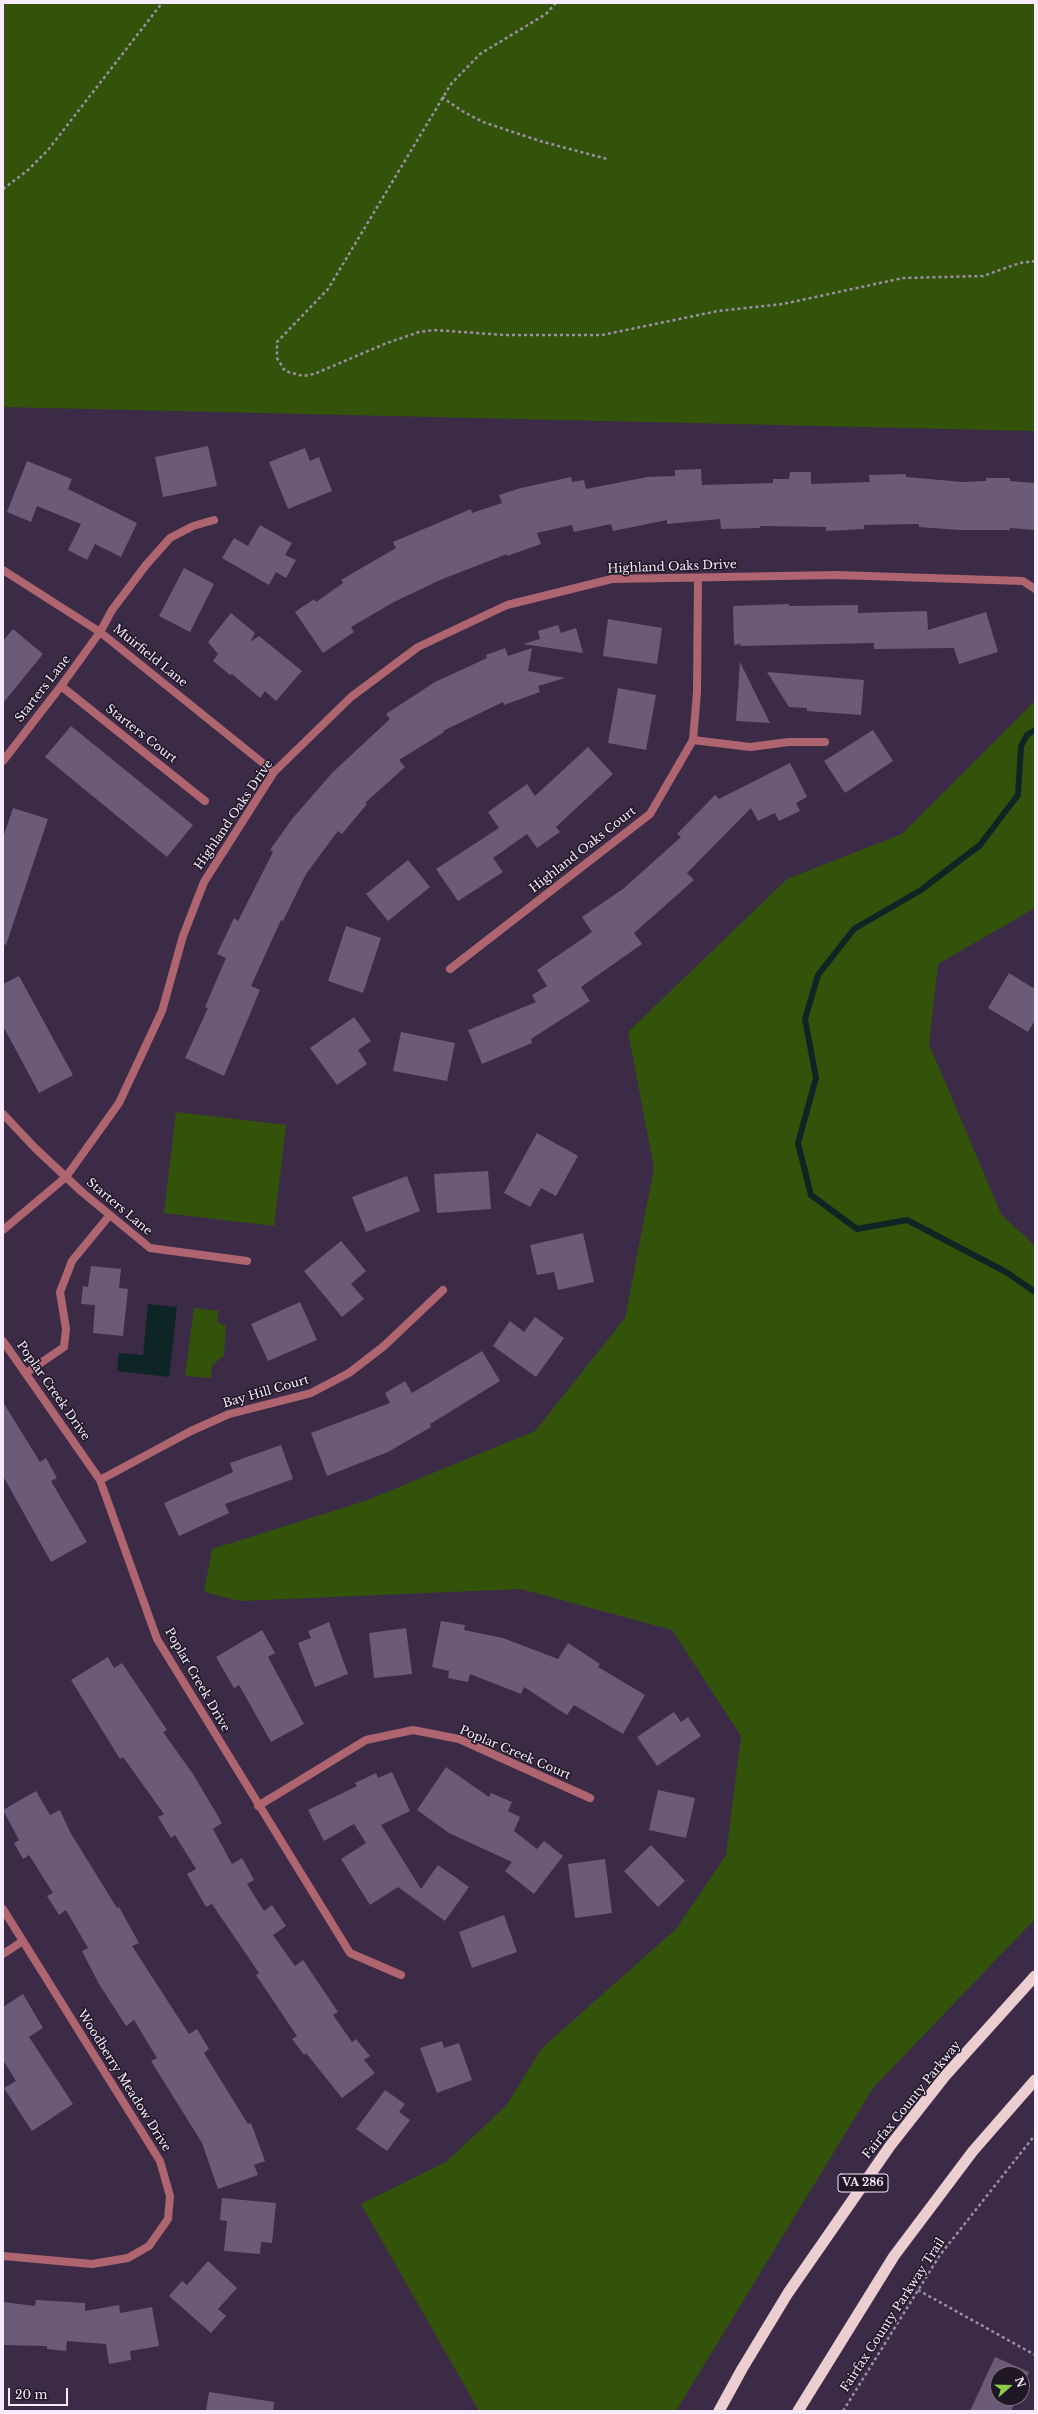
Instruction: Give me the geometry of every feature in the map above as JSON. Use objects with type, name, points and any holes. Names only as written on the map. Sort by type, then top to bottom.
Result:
[{"type":"highway","name":"Fairfax County Parkway","points":[[719,2411],[742,2369],[788,2293],[890,2146],[945,2076],[1035,1976]]},
{"type":"highway","points":[[798,2411],[894,2256],[973,2151],[1035,2080]]},
{"type":"street","name":"Starters Lane","points":[[3,761],[61,686],[100,632],[112,610],[146,565],[170,538],[193,526],[214,520]]},
{"type":"street","name":"Muirfield Lane","points":[[3,570],[100,632],[274,772]]},
{"type":"street","name":"Highland Oaks Drive","points":[[3,1230],[66,1176],[119,1103],[162,1011],[183,936],[204,882],[274,772],[351,697],[418,647],[507,605],[612,578],[698,578],[836,574],[1024,581],[1035,589]]},
{"type":"street","name":"Highland Oaks Court","points":[[450,970],[650,814],[693,740],[697,692],[698,578]]},
{"type":"street","name":"Starters Court","points":[[61,686],[205,800]]},
{"type":"street","points":[[693,740],[750,747],[789,742],[825,742]]},
{"type":"street","name":"Starters Lane","points":[[3,1114],[35,1148],[109,1216],[150,1248],[247,1261]]},
{"type":"street","points":[[26,1373],[64,1347],[66,1329],[60,1292],[72,1261],[109,1216]]},
{"type":"street","name":"Bay Hill Court","points":[[100,1480],[191,1431],[229,1414],[312,1393],[349,1373],[384,1346],[443,1290]]},
{"type":"street","name":"Poplar Creek Drive","points":[[3,1341],[100,1480],[157,1639],[258,1806],[350,1953],[401,1975]]},
{"type":"street","name":"Poplar Creek Court","points":[[258,1806],[366,1740],[413,1730],[459,1739],[590,1798]]},
{"type":"street","name":"Woodberry Meadow Drive","points":[[3,1909],[160,2161],[170,2196],[168,2219],[149,2246],[128,2258],[92,2264],[3,2256]]},
{"type":"street","points":[[3,1954],[23,1941]]},
{"type":"path","points":[[3,190],[28,171],[48,150],[162,3]]},
{"type":"path","points":[[556,3],[546,14],[480,54],[460,72],[442,97],[328,289],[319,301],[277,342],[277,358],[284,371],[303,376],[314,374],[387,343],[419,332],[434,330],[504,335],[602,335],[718,311],[791,303],[903,278],[984,276],[1020,263],[1035,261]]},
{"type":"path","points":[[442,97],[462,111],[483,122],[540,141],[607,159]]},
{"type":"path","name":"Fairfax County Parkway Trail","points":[[843,2411],[940,2255],[1035,2135]]},
{"type":"path","points":[[918,2290],[1035,2356]]},
{"type":"green space","points":[[3,3],[1035,3],[1035,431],[3,407]]},
{"type":"green space","points":[[1035,701],[1035,908],[938,964],[929,1044],[1001,1214],[1035,1246],[1035,1919],[873,2088],[676,2411],[479,2411],[361,2204],[446,2162],[506,2106],[542,2048],[676,1929],[726,1855],[741,1736],[672,1630],[521,1589],[240,1601],[204,1592],[212,1549],[365,1501],[535,1431],[625,1318],[654,1168],[628,1032],[787,879],[902,834]]},
{"type":"green space","points":[[176,1112],[286,1125],[274,1226],[164,1213]]},
{"type":"green space","points":[[194,1308],[219,1311],[217,1322],[226,1326],[224,1356],[212,1365],[211,1378],[185,1376]]},
{"type":"shaded area","points":[[148,1304],[177,1307],[169,1377],[117,1371],[119,1353],[143,1355]]},
{"type":"building","points":[[208,446],[217,486],[163,497],[155,457]]},
{"type":"building","points":[[305,448],[310,461],[319,457],[332,491],[288,509],[269,462]]},
{"type":"building","points":[[27,461],[72,479],[68,489],[137,523],[121,557],[95,544],[87,560],[68,550],[81,524],[37,506],[31,522],[7,512]]},
{"type":"building","points":[[701,469],[702,485],[773,483],[773,479],[789,479],[790,472],[811,472],[811,484],[870,482],[869,475],[906,474],[906,477],[963,482],[986,481],[986,478],[1010,478],[1010,481],[1035,483],[1035,530],[1010,528],[1010,530],[959,530],[919,527],[919,524],[864,525],[864,529],[826,531],[826,527],[760,526],[760,528],[721,529],[720,519],[667,524],[667,520],[613,531],[611,524],[574,532],[572,525],[537,533],[541,544],[507,556],[507,554],[440,580],[394,602],[351,627],[354,632],[323,653],[295,612],[314,599],[316,602],[343,583],[341,580],[396,548],[393,542],[471,509],[472,513],[502,503],[499,495],[521,488],[571,477],[572,482],[584,480],[586,489],[647,477],[675,476],[675,470]]},
{"type":"building","points":[[260,525],[292,543],[285,555],[296,560],[286,578],[276,572],[269,585],[222,558],[234,538],[248,546]]},
{"type":"building","points":[[184,568],[214,584],[190,632],[159,616]]},
{"type":"building","points":[[789,604],[789,606],[858,605],[858,613],[927,611],[928,630],[986,612],[998,652],[959,664],[954,648],[874,649],[874,643],[734,645],[733,606]]},
{"type":"building","points":[[231,613],[255,633],[250,642],[259,636],[302,671],[276,701],[265,691],[260,698],[232,674],[230,675],[213,661],[218,654],[208,642]]},
{"type":"building","points":[[608,619],[662,628],[657,664],[603,656]]},
{"type":"building","points":[[558,625],[561,633],[576,628],[583,653],[523,644],[540,639],[538,631]]},
{"type":"building","points":[[13,629],[43,654],[3,703],[3,641]]},
{"type":"building","points":[[505,648],[508,656],[532,648],[528,671],[565,678],[538,686],[540,692],[504,705],[503,702],[443,731],[444,732],[399,760],[405,767],[365,803],[367,804],[342,834],[338,831],[306,874],[283,921],[281,920],[251,986],[260,990],[224,1076],[185,1058],[208,1008],[205,1007],[226,958],[217,954],[234,918],[238,921],[273,852],[270,850],[292,819],[333,772],[390,719],[386,714],[435,682],[487,658],[486,655]]},
{"type":"building","points":[[740,662],[770,723],[736,721]]},
{"type":"building","points":[[767,672],[864,680],[861,715],[807,711],[807,708],[789,707]]},
{"type":"building","points":[[618,688],[656,695],[646,750],[608,743]]},
{"type":"building","points":[[71,726],[193,825],[167,857],[45,757]]},
{"type":"building","points":[[873,730],[893,761],[845,793],[824,761]]},
{"type":"building","points":[[588,747],[613,774],[556,827],[560,832],[537,848],[527,834],[493,858],[503,872],[458,901],[436,869],[499,828],[488,812],[527,784],[535,796]]},
{"type":"building","points":[[790,763],[807,797],[796,803],[800,811],[779,821],[775,813],[758,821],[751,808],[687,873],[694,880],[634,933],[642,944],[581,987],[590,1001],[531,1039],[532,1043],[482,1064],[468,1030],[536,1002],[532,995],[547,986],[537,970],[592,932],[582,917],[623,889],[681,837],[677,834],[715,795],[719,799]]},
{"type":"building","points":[[13,808],[48,819],[6,945],[3,944],[3,838]]},
{"type":"building","points":[[408,860],[430,887],[388,921],[366,894]]},
{"type":"building","points":[[346,926],[381,938],[363,993],[328,981]]},
{"type":"building","points":[[1009,973],[1035,989],[1035,1020],[1028,1032],[988,1008]]},
{"type":"building","points":[[19,976],[73,1075],[39,1093],[3,1026],[3,984]]},
{"type":"building","points":[[354,1017],[371,1041],[358,1050],[367,1064],[337,1085],[310,1048]]},
{"type":"building","points":[[401,1032],[455,1043],[447,1081],[393,1071]]},
{"type":"building","points":[[537,1133],[578,1156],[556,1196],[541,1188],[530,1207],[504,1193]]},
{"type":"building","points":[[488,1171],[491,1209],[437,1213],[434,1174]]},
{"type":"building","points":[[407,1176],[420,1211],[366,1232],[352,1197]]},
{"type":"building","points":[[583,1233],[594,1282],[558,1290],[554,1272],[537,1275],[530,1245]]},
{"type":"building","points":[[341,1241],[366,1271],[351,1284],[364,1299],[342,1317],[304,1271]]},
{"type":"building","points":[[91,1266],[121,1269],[119,1288],[128,1289],[123,1336],[93,1333],[95,1305],[81,1304],[83,1286],[88,1287]]},
{"type":"building","points":[[300,1302],[317,1340],[268,1361],[251,1324]]},
{"type":"building","points":[[535,1317],[564,1338],[536,1377],[493,1346],[510,1321],[524,1332]]},
{"type":"building","points":[[482,1351],[500,1381],[430,1424],[431,1427],[388,1452],[327,1476],[311,1433],[390,1403],[385,1393],[405,1381],[412,1393]]},
{"type":"building","points":[[3,1402],[40,1462],[46,1458],[57,1478],[51,1481],[87,1542],[51,1562],[3,1476]]},
{"type":"building","points":[[281,1445],[293,1479],[225,1504],[229,1513],[179,1536],[164,1503],[233,1472],[230,1463]]},
{"type":"building","points":[[441,1621],[465,1625],[464,1630],[503,1638],[558,1659],[568,1643],[600,1664],[598,1667],[645,1695],[623,1734],[574,1705],[567,1715],[524,1687],[521,1694],[470,1674],[468,1682],[448,1678],[449,1671],[432,1667]]},
{"type":"building","points":[[329,1622],[348,1674],[315,1687],[298,1643],[311,1638],[308,1631]]},
{"type":"building","points":[[406,1628],[412,1674],[374,1678],[369,1633]]},
{"type":"building","points":[[262,1630],[275,1653],[268,1657],[304,1724],[271,1742],[239,1685],[234,1688],[216,1657]]},
{"type":"building","points":[[108,1657],[114,1668],[122,1663],[167,1730],[163,1732],[193,1774],[222,1823],[213,1829],[232,1864],[242,1858],[254,1880],[247,1884],[264,1911],[272,1905],[286,1926],[273,1935],[295,1966],[303,1960],[338,2012],[333,2015],[352,2042],[356,2039],[370,2056],[364,2060],[375,2073],[342,2098],[306,2053],[304,2055],[292,2039],[297,2036],[256,1975],[259,1973],[212,1904],[206,1907],[187,1874],[196,1869],[175,1835],[171,1838],[158,1817],[164,1814],[123,1757],[120,1759],[71,1680]]},
{"type":"building","points":[[674,1712],[681,1722],[688,1717],[701,1736],[657,1766],[637,1737]]},
{"type":"building","points":[[446,1767],[489,1797],[491,1793],[512,1802],[508,1811],[520,1817],[514,1831],[537,1849],[544,1841],[563,1856],[534,1894],[505,1871],[512,1862],[449,1833],[417,1810]]},
{"type":"building","points":[[392,1772],[410,1811],[381,1825],[421,1889],[438,1865],[469,1887],[445,1921],[398,1887],[370,1905],[341,1859],[366,1843],[354,1824],[324,1841],[308,1810],[357,1786],[355,1783],[376,1773],[378,1778]]},
{"type":"building","points":[[658,1790],[695,1798],[686,1838],[649,1830]]},
{"type":"building","points":[[36,1791],[50,1815],[60,1810],[70,1832],[117,1908],[119,1907],[139,1943],[132,1946],[189,2034],[197,2029],[209,2049],[204,2053],[248,2124],[251,2123],[265,2161],[254,2165],[258,2175],[218,2189],[202,2143],[151,2061],[157,2058],[134,2020],[126,2026],[99,1984],[82,1951],[88,1948],[66,1910],[59,1915],[47,1896],[53,1893],[29,1855],[23,1859],[14,1843],[19,1840],[3,1810]]},
{"type":"building","points":[[651,1845],[685,1881],[658,1907],[624,1871]]},
{"type":"building","points":[[605,1859],[612,1913],[575,1918],[568,1864]]},
{"type":"building","points":[[504,1915],[517,1952],[472,1968],[459,1932]]},
{"type":"building","points":[[23,1994],[43,2028],[29,2037],[73,2104],[32,2131],[4,2088],[16,2081],[3,2060],[3,2007]]},
{"type":"building","points":[[442,2041],[444,2048],[459,2043],[472,2080],[437,2093],[420,2048]]},
{"type":"building","points":[[385,2090],[405,2104],[399,2112],[410,2120],[387,2151],[356,2129]]},
{"type":"building","points":[[222,2198],[276,2203],[272,2243],[261,2242],[260,2254],[224,2251],[227,2221],[220,2220]]},
{"type":"building","points":[[208,2261],[237,2288],[218,2309],[226,2316],[211,2333],[169,2296],[182,2281],[187,2285]]},
{"type":"building","points":[[36,2300],[85,2303],[85,2311],[119,2305],[120,2313],[152,2307],[159,2346],[130,2351],[131,2360],[109,2364],[106,2344],[67,2341],[66,2351],[47,2349],[47,2346],[3,2345],[3,2302],[35,2306]]},
{"type":"building","points":[[995,2357],[1015,2366],[991,2366]]},
{"type":"building","points":[[990,2368],[990,2406],[1013,2406],[1011,2411],[970,2411]]},
{"type":"building","points":[[209,2392],[274,2402],[273,2411],[206,2411]]},
{"type":"waterway","points":[[1035,730],[1027,735],[1021,746],[1018,795],[980,845],[921,890],[854,929],[818,975],[805,1019],[816,1078],[798,1143],[811,1195],[857,1229],[907,1220],[1006,1272],[1035,1292]]}]
